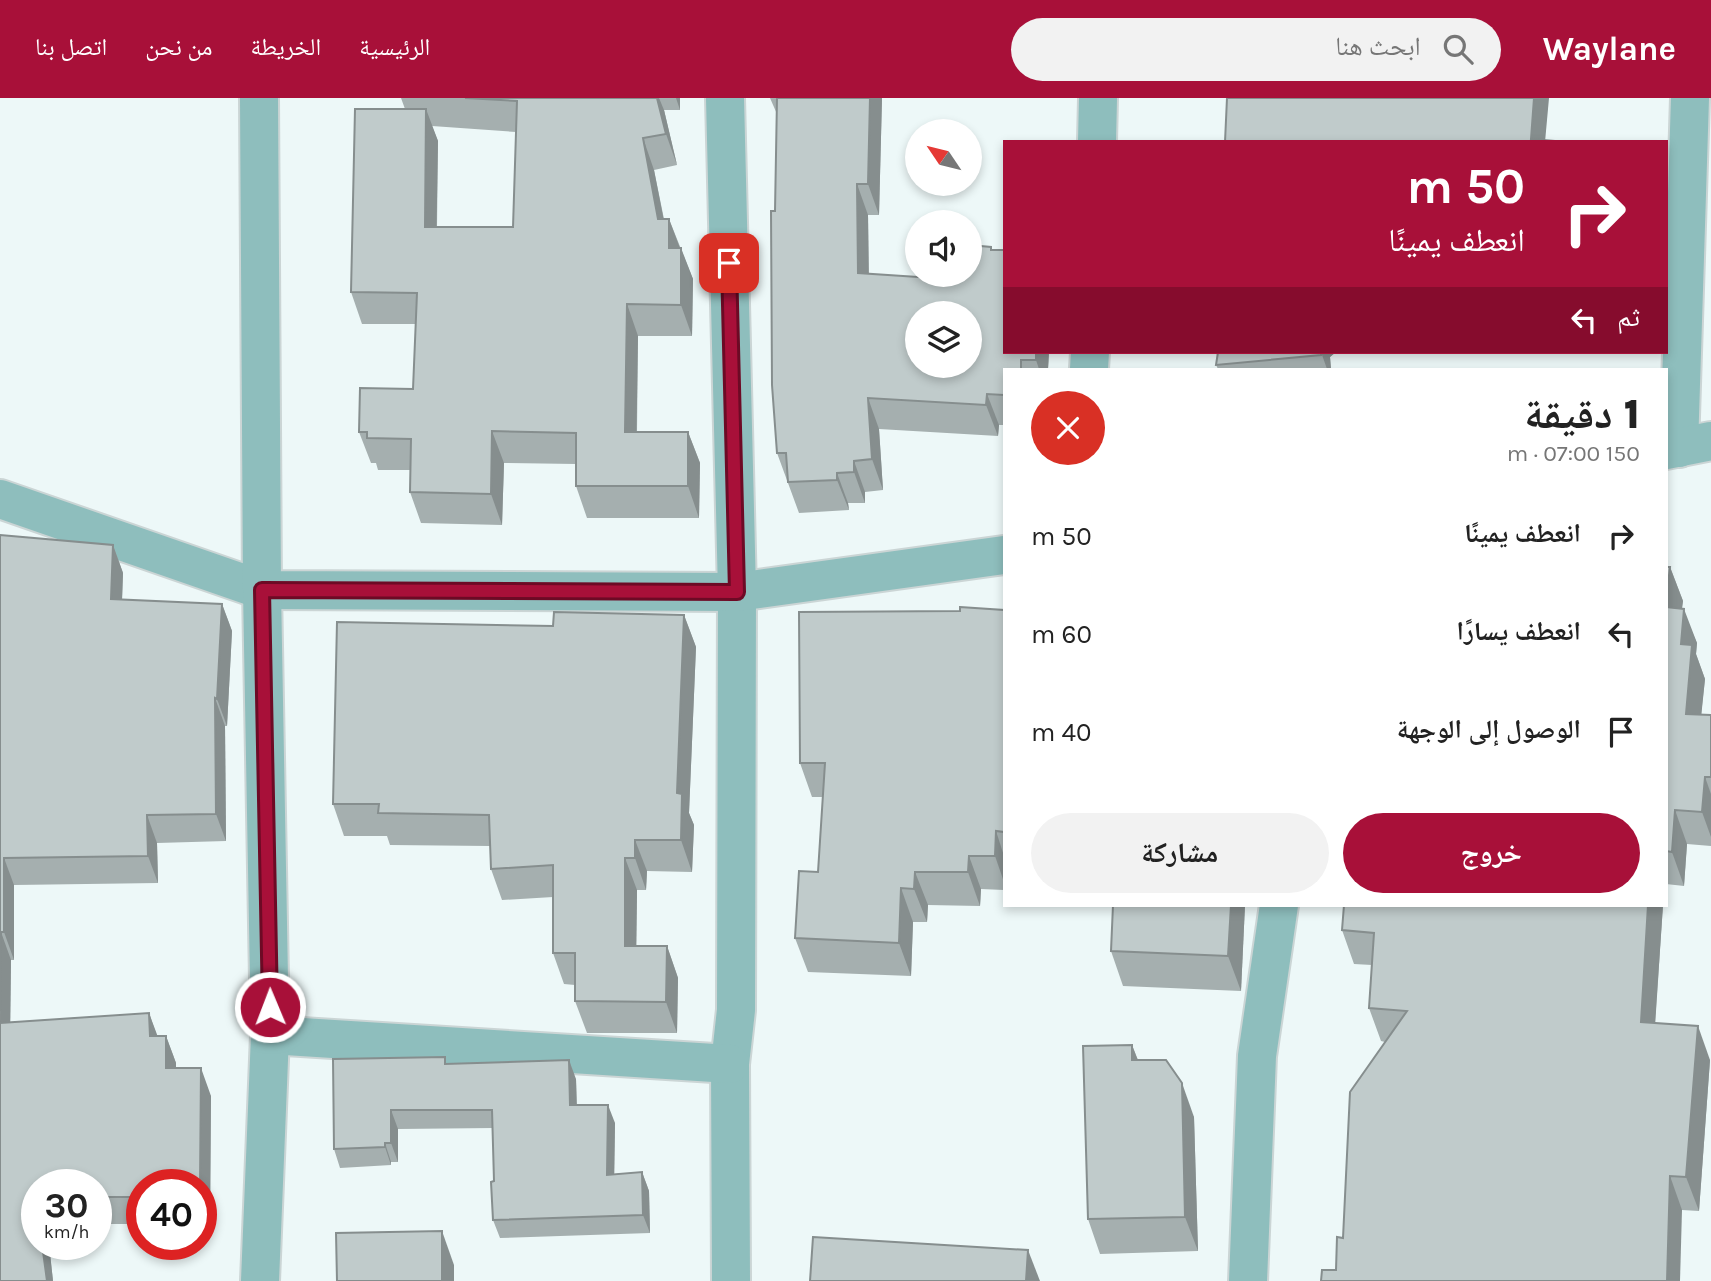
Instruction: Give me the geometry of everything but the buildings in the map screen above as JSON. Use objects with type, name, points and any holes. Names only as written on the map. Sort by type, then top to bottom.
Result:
[{"type":"street","points":[[259,98],[262,590],[270,1035],[261,1281]]},
{"type":"street","points":[[725,98],[737,592],[736,1010],[730,1064],[731,1281]]},
{"type":"street","points":[[1097,140],[1098,98]]},
{"type":"street","points":[[1685,446],[1690,98]]},
{"type":"street","points":[[0,499],[262,590],[737,592],[1003,555]]},
{"type":"street","points":[[1248,1281],[1257,1056],[1279,907]]},
{"type":"street","points":[[270,1035],[730,1064]]},
{"type":"route","points":[[270,1007],[262,590],[737,592],[729,263]]}]
